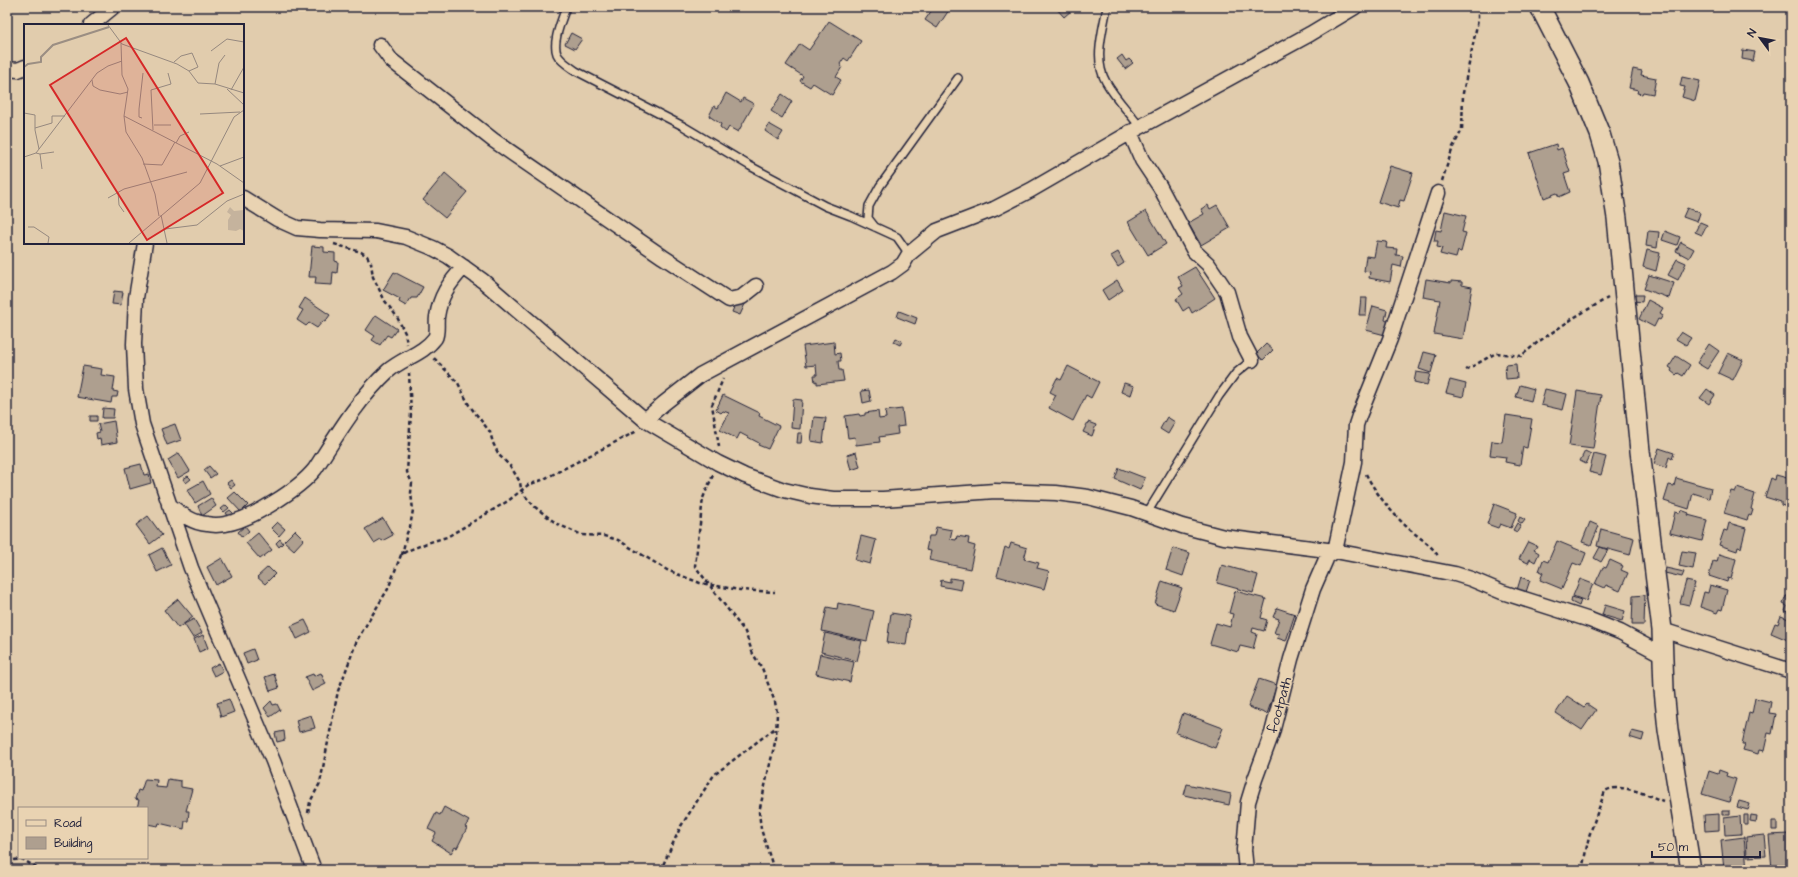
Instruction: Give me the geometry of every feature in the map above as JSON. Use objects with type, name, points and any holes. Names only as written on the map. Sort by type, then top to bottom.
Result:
[{"type":"street","points":[[91,24],[113,7]]},
{"type":"street","points":[[650,423],[680,389],[728,359],[892,272],[903,264],[909,254],[937,232],[994,209],[1135,129],[1303,37],[1354,7]]},
{"type":"street","points":[[1540,7],[1579,83],[1600,134],[1608,161],[1618,218],[1640,451],[1662,630],[1664,690],[1668,730],[1691,870]]},
{"type":"street","points":[[380,45],[391,60],[493,140],[663,257],[729,300],[742,297],[756,286]]},
{"type":"street","points":[[1135,129],[1142,160],[1160,187],[1194,251],[1208,264],[1226,292],[1240,337],[1252,360]]},
{"type":"street","points":[[1335,551],[1355,454],[1355,437],[1358,420],[1390,339],[1438,193]]},
{"type":"street","points":[[244,199],[277,219],[297,228],[376,231],[393,234],[433,248],[464,267],[483,281],[650,423],[745,476],[771,485],[810,496],[833,499],[883,499],[995,491],[1056,493],[1088,497],[1147,513],[1182,526],[1224,537],[1335,551],[1471,579],[1502,592],[1590,620],[1620,632],[1663,655]]},
{"type":"street","points":[[145,244],[136,298],[134,344],[136,389],[142,424],[191,568],[273,761],[314,870]]},
{"type":"street","points":[[169,505],[187,518],[205,524],[225,524],[250,515],[296,488],[308,478],[315,469],[357,406],[371,389],[398,363],[425,349],[436,336],[439,303],[445,290],[464,267]]},
{"type":"street","name":"footpath","points":[[1248,869],[1244,850],[1248,802],[1254,779],[1272,734],[1291,659],[1313,590],[1327,557],[1335,551]]},
{"type":"street","points":[[1662,630],[1791,671]]},
{"type":"lane","points":[[566,7],[556,40],[557,53],[564,62],[576,71],[683,126],[750,166],[825,206],[897,237],[909,254]]},
{"type":"lane","points":[[1107,7],[1101,37],[1100,61],[1105,82],[1135,129]]},
{"type":"lane","points":[[875,227],[868,218],[869,206],[880,186],[958,78]]},
{"type":"lane","points":[[1147,513],[1219,396],[1236,373],[1252,360]]},
{"type":"path","points":[[1438,193],[1453,148],[1462,130],[1463,93],[1478,20],[1478,7]]},
{"type":"path","points":[[1466,370],[1496,353],[1521,356],[1538,342],[1575,317],[1624,289]]},
{"type":"path","points":[[425,349],[458,383],[469,405],[490,432],[493,444],[499,455],[511,467],[520,482],[521,489],[535,507],[557,524],[582,535],[604,536],[618,540],[667,570],[700,583],[740,590],[775,592]]},
{"type":"path","points":[[728,359],[725,374],[712,405],[719,447],[718,462],[703,498],[695,566],[745,632],[753,654],[762,668],[776,707],[776,738],[774,752],[759,812],[760,829],[774,870]]},
{"type":"path","points":[[303,841],[310,802],[320,783],[326,759],[326,747],[338,691],[357,640],[388,589],[402,556],[407,551],[426,543],[447,537],[508,500],[521,489],[619,441],[650,423]]},
{"type":"path","points":[[1355,454],[1369,480],[1396,516],[1433,548],[1440,561],[1437,571]]},
{"type":"path","points":[[659,870],[663,865],[681,826],[714,775],[776,727]]},
{"type":"path","points":[[1582,870],[1589,836],[1605,790],[1611,787],[1627,790],[1680,806]]},
{"type":"path","points":[[7,861],[22,859],[40,870]]},
{"type":"building","points":[[934,7],[951,7],[937,28],[925,20]]},
{"type":"building","points":[[1055,7],[1069,7],[1072,10],[1064,17]]},
{"type":"building","points":[[829,21],[861,41],[848,61],[844,58],[840,64],[842,67],[836,77],[841,80],[832,95],[813,83],[810,87],[800,81],[803,76],[786,65],[800,44],[809,50]]},
{"type":"building","points":[[571,33],[582,39],[575,49],[565,44]]},
{"type":"building","points":[[1743,50],[1755,52],[1753,61],[1742,59]]},
{"type":"building","points":[[1122,55],[1126,61],[1129,59],[1133,63],[1125,69],[1117,59]]},
{"type":"building","points":[[1633,69],[1642,71],[1641,75],[1656,78],[1653,94],[1643,92],[1642,94],[1637,93],[1638,90],[1629,88]]},
{"type":"building","points":[[1682,77],[1700,81],[1695,101],[1682,97],[1685,87],[1680,86]]},
{"type":"building","points":[[726,93],[741,102],[743,98],[754,104],[738,132],[729,127],[726,132],[720,127],[721,124],[709,116],[714,106],[718,108]]},
{"type":"building","points":[[782,94],[792,101],[782,118],[771,111]]},
{"type":"building","points":[[769,124],[783,132],[778,140],[765,131]]},
{"type":"building","points":[[1556,144],[1557,150],[1562,148],[1570,172],[1564,174],[1570,192],[1559,197],[1557,193],[1544,198],[1529,153]]},
{"type":"building","points":[[1390,166],[1413,173],[1404,201],[1400,200],[1398,208],[1378,202]]},
{"type":"building","points":[[445,173],[467,192],[445,218],[423,200]]},
{"type":"building","points":[[1208,205],[1210,209],[1217,205],[1230,228],[1201,245],[1188,223],[1204,214],[1201,209]]},
{"type":"building","points":[[1687,208],[1700,213],[1697,222],[1683,217]]},
{"type":"building","points":[[1146,211],[1166,244],[1148,255],[1128,222]]},
{"type":"building","points":[[1445,211],[1466,216],[1462,232],[1466,233],[1461,252],[1458,251],[1456,258],[1440,254],[1442,248],[1437,247],[1438,241],[1434,241],[1436,230],[1441,231]]},
{"type":"building","points":[[1700,222],[1707,225],[1702,235],[1695,232]]},
{"type":"building","points":[[1648,231],[1659,232],[1657,248],[1646,246]]},
{"type":"building","points":[[1665,231],[1680,237],[1677,245],[1662,240]]},
{"type":"building","points":[[1377,241],[1387,242],[1386,248],[1397,249],[1396,255],[1403,256],[1401,267],[1393,265],[1390,282],[1369,278],[1370,272],[1364,271],[1366,256],[1374,257]]},
{"type":"building","points":[[1681,242],[1694,249],[1689,258],[1676,251]]},
{"type":"building","points":[[312,246],[324,247],[324,252],[335,253],[335,261],[338,262],[337,273],[333,272],[332,285],[315,284],[316,277],[309,277]]},
{"type":"building","points":[[1647,250],[1660,253],[1656,271],[1643,267]]},
{"type":"building","points":[[1118,252],[1124,263],[1118,267],[1111,256]]},
{"type":"building","points":[[1677,259],[1686,263],[1678,280],[1668,275]]},
{"type":"building","points":[[1195,267],[1215,298],[1192,313],[1189,307],[1183,311],[1176,299],[1183,294],[1179,288],[1183,286],[1178,277]]},
{"type":"building","points":[[394,272],[423,287],[417,298],[411,298],[406,306],[399,302],[400,299],[383,290]]},
{"type":"building","points":[[1649,275],[1674,283],[1669,298],[1644,289]]},
{"type":"building","points":[[1426,279],[1451,283],[1451,281],[1462,282],[1462,285],[1472,287],[1463,339],[1434,334],[1440,300],[1423,297]]},
{"type":"building","points":[[1117,280],[1123,290],[1108,300],[1102,290]]},
{"type":"building","points":[[114,291],[123,292],[121,305],[112,304]]},
{"type":"building","points":[[1634,295],[1643,295],[1642,302],[1634,301]]},
{"type":"building","points":[[305,298],[330,315],[325,322],[323,321],[317,328],[309,323],[306,326],[297,320],[303,310],[299,308]]},
{"type":"building","points":[[1361,298],[1367,298],[1366,315],[1359,315]]},
{"type":"building","points":[[737,300],[745,304],[740,315],[732,312]]},
{"type":"building","points":[[1648,300],[1663,308],[1660,313],[1663,315],[1660,320],[1658,319],[1654,327],[1639,319]]},
{"type":"building","points":[[1373,306],[1387,310],[1385,320],[1389,322],[1385,335],[1366,330]]},
{"type":"building","points":[[899,311],[917,318],[915,324],[897,317]]},
{"type":"building","points":[[376,315],[397,329],[391,337],[387,335],[380,345],[372,340],[375,336],[366,330]]},
{"type":"building","points":[[1681,332],[1691,338],[1686,345],[1676,339]]},
{"type":"building","points":[[896,338],[902,341],[900,345],[894,342]]},
{"type":"building","points":[[834,342],[835,354],[840,353],[841,361],[838,361],[839,370],[842,370],[844,381],[817,384],[817,381],[815,382],[814,375],[817,375],[816,365],[806,366],[803,346]]},
{"type":"building","points":[[1266,344],[1273,350],[1263,360],[1256,354]]},
{"type":"building","points":[[1709,344],[1719,351],[1707,369],[1697,363]]},
{"type":"building","points":[[1424,352],[1436,355],[1431,373],[1419,369]]},
{"type":"building","points":[[1728,353],[1743,360],[1733,380],[1718,373]]},
{"type":"building","points":[[1676,356],[1690,365],[1683,376],[1678,373],[1676,375],[1669,367]]},
{"type":"building","points":[[1516,364],[1517,378],[1506,379],[1505,365]]},
{"type":"building","points":[[83,366],[102,369],[101,375],[115,377],[113,391],[118,392],[117,397],[112,397],[111,403],[77,397]]},
{"type":"building","points":[[1068,366],[1099,382],[1091,398],[1086,395],[1073,421],[1049,408],[1056,395],[1050,392],[1057,378],[1061,380]]},
{"type":"building","points":[[1416,372],[1430,374],[1427,385],[1414,382]]},
{"type":"building","points":[[1450,380],[1466,384],[1463,397],[1446,393]]},
{"type":"building","points":[[1124,383],[1134,386],[1131,395],[1121,392]]},
{"type":"building","points":[[1520,385],[1534,389],[1531,401],[1516,397]]},
{"type":"building","points":[[1545,389],[1567,394],[1563,410],[1541,405]]},
{"type":"building","points":[[1707,389],[1715,395],[1709,404],[1700,398]]},
{"type":"building","points":[[869,390],[871,401],[863,403],[861,391]]},
{"type":"building","points":[[1577,391],[1601,395],[1593,449],[1569,446]]},
{"type":"building","points":[[723,395],[760,413],[759,416],[779,426],[768,449],[758,445],[759,443],[740,433],[737,439],[720,430],[729,413],[723,411],[721,413],[716,410]]},
{"type":"building","points":[[793,399],[802,400],[800,429],[791,428]]},
{"type":"building","points":[[103,408],[114,409],[113,418],[102,418]]},
{"type":"building","points":[[902,409],[904,426],[897,427],[898,434],[879,437],[880,442],[856,445],[855,437],[848,438],[845,416],[859,414],[860,416],[865,415],[865,413],[878,411],[879,419],[886,418],[885,411]]},
{"type":"building","points":[[1506,415],[1532,419],[1527,448],[1523,447],[1520,465],[1505,462],[1506,457],[1490,455],[1492,441],[1502,442]]},
{"type":"building","points":[[90,416],[97,416],[97,421],[90,421]]},
{"type":"building","points":[[814,417],[826,418],[823,443],[811,441]]},
{"type":"building","points":[[1167,417],[1175,422],[1168,434],[1160,429]]},
{"type":"building","points":[[114,421],[117,442],[101,445],[100,438],[97,439],[96,433],[100,432],[98,424]]},
{"type":"building","points":[[1088,422],[1096,425],[1092,436],[1083,432]]},
{"type":"building","points":[[175,424],[181,440],[167,445],[161,429]]},
{"type":"building","points":[[798,433],[802,433],[801,443],[797,443]]},
{"type":"building","points":[[1659,448],[1674,453],[1672,459],[1669,457],[1666,468],[1654,464]]},
{"type":"building","points":[[1585,451],[1591,454],[1586,464],[1580,461]]},
{"type":"building","points":[[856,452],[860,467],[851,470],[847,455]]},
{"type":"building","points":[[179,453],[190,471],[178,478],[168,460]]},
{"type":"building","points":[[1594,454],[1606,457],[1601,475],[1589,472]]},
{"type":"building","points":[[141,464],[144,475],[149,474],[151,483],[130,489],[125,468]]},
{"type":"building","points":[[209,466],[216,474],[210,478],[204,470]]},
{"type":"building","points":[[1119,468],[1145,478],[1140,490],[1115,479]]},
{"type":"building","points":[[1776,475],[1791,479],[1791,505],[1788,504],[1787,507],[1781,505],[1781,502],[1765,497],[1771,478],[1775,480]]},
{"type":"building","points":[[188,476],[191,479],[186,483],[183,479]]},
{"type":"building","points":[[1676,478],[1711,488],[1709,498],[1693,493],[1689,509],[1664,501],[1669,485],[1674,486]]},
{"type":"building","points":[[231,480],[235,485],[231,488],[227,483]]},
{"type":"building","points":[[203,481],[210,494],[195,503],[187,490]]},
{"type":"building","points":[[1737,488],[1755,494],[1751,509],[1753,510],[1751,516],[1749,515],[1747,520],[1724,513],[1731,491],[1735,492]]},
{"type":"building","points":[[235,492],[248,505],[241,512],[228,498]]},
{"type":"building","points":[[211,498],[216,506],[202,516],[198,506]]},
{"type":"building","points":[[1494,504],[1517,513],[1511,528],[1500,524],[1498,528],[1487,524]]},
{"type":"building","points":[[226,505],[229,508],[224,512],[221,509]]},
{"type":"building","points":[[230,510],[234,514],[229,517],[226,513]]},
{"type":"building","points":[[1681,510],[1689,513],[1688,515],[1707,520],[1702,541],[1670,533],[1675,512],[1680,513]]},
{"type":"building","points":[[148,516],[162,535],[150,544],[136,525]]},
{"type":"building","points":[[1520,517],[1525,520],[1522,524],[1518,521]]},
{"type":"building","points":[[383,518],[393,535],[382,541],[381,539],[374,543],[365,529]]},
{"type":"building","points":[[277,522],[285,529],[279,536],[271,528]]},
{"type":"building","points":[[1590,522],[1599,526],[1591,545],[1582,542]]},
{"type":"building","points":[[1517,523],[1521,526],[1517,532],[1513,530]]},
{"type":"building","points":[[1729,523],[1746,528],[1741,548],[1738,547],[1737,551],[1719,545],[1724,530],[1727,531]]},
{"type":"building","points":[[245,526],[249,531],[242,537],[238,532]]},
{"type":"building","points":[[936,527],[952,530],[950,539],[956,540],[957,536],[969,538],[968,544],[975,546],[970,569],[929,560],[931,551],[926,550],[929,536],[934,536]]},
{"type":"building","points":[[1601,529],[1634,538],[1630,555],[1597,546]]},
{"type":"building","points":[[295,530],[304,539],[294,550],[284,541]]},
{"type":"building","points":[[258,533],[272,550],[260,559],[246,543]]},
{"type":"building","points":[[861,536],[876,540],[870,564],[855,560]]},
{"type":"building","points":[[280,539],[283,543],[279,547],[276,543]]},
{"type":"building","points":[[1557,541],[1586,553],[1581,566],[1573,563],[1562,589],[1540,580],[1543,573],[1539,571],[1543,560],[1548,562]]},
{"type":"building","points":[[1528,542],[1537,546],[1534,550],[1539,553],[1535,562],[1530,559],[1528,563],[1519,559]]},
{"type":"building","points":[[1011,543],[1027,548],[1024,559],[1039,563],[1037,568],[1049,571],[1044,589],[997,576],[1005,547],[1009,549]]},
{"type":"building","points":[[1600,547],[1608,550],[1601,562],[1594,558]]},
{"type":"building","points":[[162,548],[171,565],[157,572],[149,555]]},
{"type":"building","points":[[1173,548],[1190,553],[1183,576],[1166,570]]},
{"type":"building","points":[[1682,551],[1696,553],[1693,569],[1679,566]]},
{"type":"building","points":[[1719,554],[1736,559],[1731,579],[1728,578],[1727,582],[1709,576],[1713,561],[1717,562]]},
{"type":"building","points":[[222,558],[232,576],[216,585],[207,567]]},
{"type":"building","points":[[1610,560],[1623,566],[1621,570],[1628,573],[1620,591],[1606,585],[1604,588],[1595,584],[1603,567],[1606,568]]},
{"type":"building","points":[[1222,565],[1258,575],[1253,593],[1217,583]]},
{"type":"building","points":[[268,567],[275,574],[265,584],[257,577]]},
{"type":"building","points":[[1666,568],[1684,572],[1682,577],[1665,573]]},
{"type":"building","points":[[1521,577],[1530,580],[1526,592],[1517,590]]},
{"type":"building","points":[[950,578],[963,580],[961,590],[940,586],[941,580],[950,582]]},
{"type":"building","points":[[1580,579],[1593,584],[1586,601],[1573,596]]},
{"type":"building","points":[[1162,581],[1182,588],[1174,610],[1155,604]]},
{"type":"building","points":[[1686,581],[1695,583],[1689,605],[1680,603]]},
{"type":"building","points":[[1710,585],[1727,590],[1722,610],[1719,609],[1717,613],[1700,607],[1704,592],[1708,593]]},
{"type":"building","points":[[1791,590],[1791,614],[1785,611],[1787,606],[1783,604],[1786,596],[1789,596]]},
{"type":"building","points":[[1235,591],[1266,599],[1261,618],[1267,620],[1264,631],[1253,628],[1252,632],[1257,634],[1253,649],[1240,646],[1238,652],[1210,644],[1216,623],[1230,627],[1233,614],[1229,613]]},
{"type":"building","points":[[1645,595],[1644,625],[1632,625],[1633,596]]},
{"type":"building","points":[[1572,597],[1581,600],[1579,606],[1571,602]]},
{"type":"building","points":[[178,599],[193,617],[178,628],[164,610]]},
{"type":"building","points":[[838,603],[874,611],[867,641],[822,631],[827,607],[837,609]]},
{"type":"building","points":[[1605,605],[1625,611],[1622,621],[1602,615]]},
{"type":"building","points":[[1277,608],[1295,614],[1286,641],[1277,638],[1279,634],[1274,633],[1279,619],[1273,617]]},
{"type":"building","points":[[891,613],[910,616],[906,645],[887,643]]},
{"type":"building","points":[[1781,616],[1791,620],[1790,641],[1771,633],[1775,623],[1778,624]]},
{"type":"building","points":[[194,619],[202,633],[193,638],[184,624]]},
{"type":"building","points":[[305,620],[311,632],[297,639],[291,626]]},
{"type":"building","points":[[825,633],[862,641],[857,661],[821,652]]},
{"type":"building","points":[[203,635],[208,648],[199,652],[194,639]]},
{"type":"building","points":[[253,649],[257,660],[247,664],[243,653]]},
{"type":"building","points":[[820,654],[854,662],[850,682],[816,674]]},
{"type":"building","points":[[219,663],[223,671],[214,676],[210,668]]},
{"type":"building","points":[[321,673],[326,684],[312,691],[305,677],[313,674],[314,676]]},
{"type":"building","points":[[274,674],[279,688],[270,691],[265,677]]},
{"type":"building","points":[[1259,679],[1277,685],[1267,714],[1248,707]]},
{"type":"building","points":[[1567,696],[1584,707],[1587,704],[1596,710],[1582,730],[1556,713]]},
{"type":"building","points":[[1755,698],[1771,702],[1769,713],[1776,714],[1772,734],[1768,733],[1764,751],[1759,750],[1758,754],[1743,750],[1745,744],[1742,744],[1749,713],[1752,714]]},
{"type":"building","points":[[229,699],[234,712],[221,717],[217,703]]},
{"type":"building","points":[[271,701],[273,705],[277,704],[280,710],[270,717],[264,708]]},
{"type":"building","points":[[1183,713],[1223,728],[1215,748],[1176,733]]},
{"type":"building","points":[[311,715],[315,728],[299,732],[296,720]]},
{"type":"building","points":[[284,731],[285,740],[277,742],[275,733]]},
{"type":"building","points":[[1632,731],[1644,734],[1642,741],[1629,737]]},
{"type":"building","points":[[1719,770],[1727,773],[1726,776],[1736,779],[1729,802],[1702,794],[1709,771],[1718,774]]},
{"type":"building","points":[[145,779],[157,780],[156,787],[166,788],[168,779],[181,781],[181,787],[192,789],[186,811],[189,811],[188,821],[185,821],[184,829],[159,823],[158,826],[148,824],[148,807],[137,807],[139,800],[135,799],[138,790],[141,791]]},
{"type":"building","points":[[1187,784],[1231,794],[1229,805],[1184,795]]},
{"type":"building","points":[[1739,801],[1750,804],[1748,810],[1737,807]]},
{"type":"building","points":[[444,807],[469,821],[465,827],[467,828],[457,848],[455,847],[451,853],[432,841],[436,833],[428,829],[436,813],[440,815]]},
{"type":"building","points":[[1722,811],[1730,811],[1730,815],[1722,815]]},
{"type":"building","points":[[1719,814],[1719,830],[1705,831],[1704,815]]},
{"type":"building","points":[[1744,815],[1748,815],[1748,825],[1744,825]]},
{"type":"building","points":[[1751,815],[1757,816],[1756,822],[1750,821]]},
{"type":"building","points":[[1740,816],[1741,834],[1725,835],[1724,818]]},
{"type":"building","points":[[1772,821],[1777,821],[1777,830],[1772,830]]},
{"type":"building","points":[[1789,834],[1791,868],[1772,869],[1769,835]]},
{"type":"building","points":[[1764,835],[1766,856],[1747,857],[1746,837]]},
{"type":"building","points":[[1744,837],[1747,870],[1724,870],[1721,840]]}]
